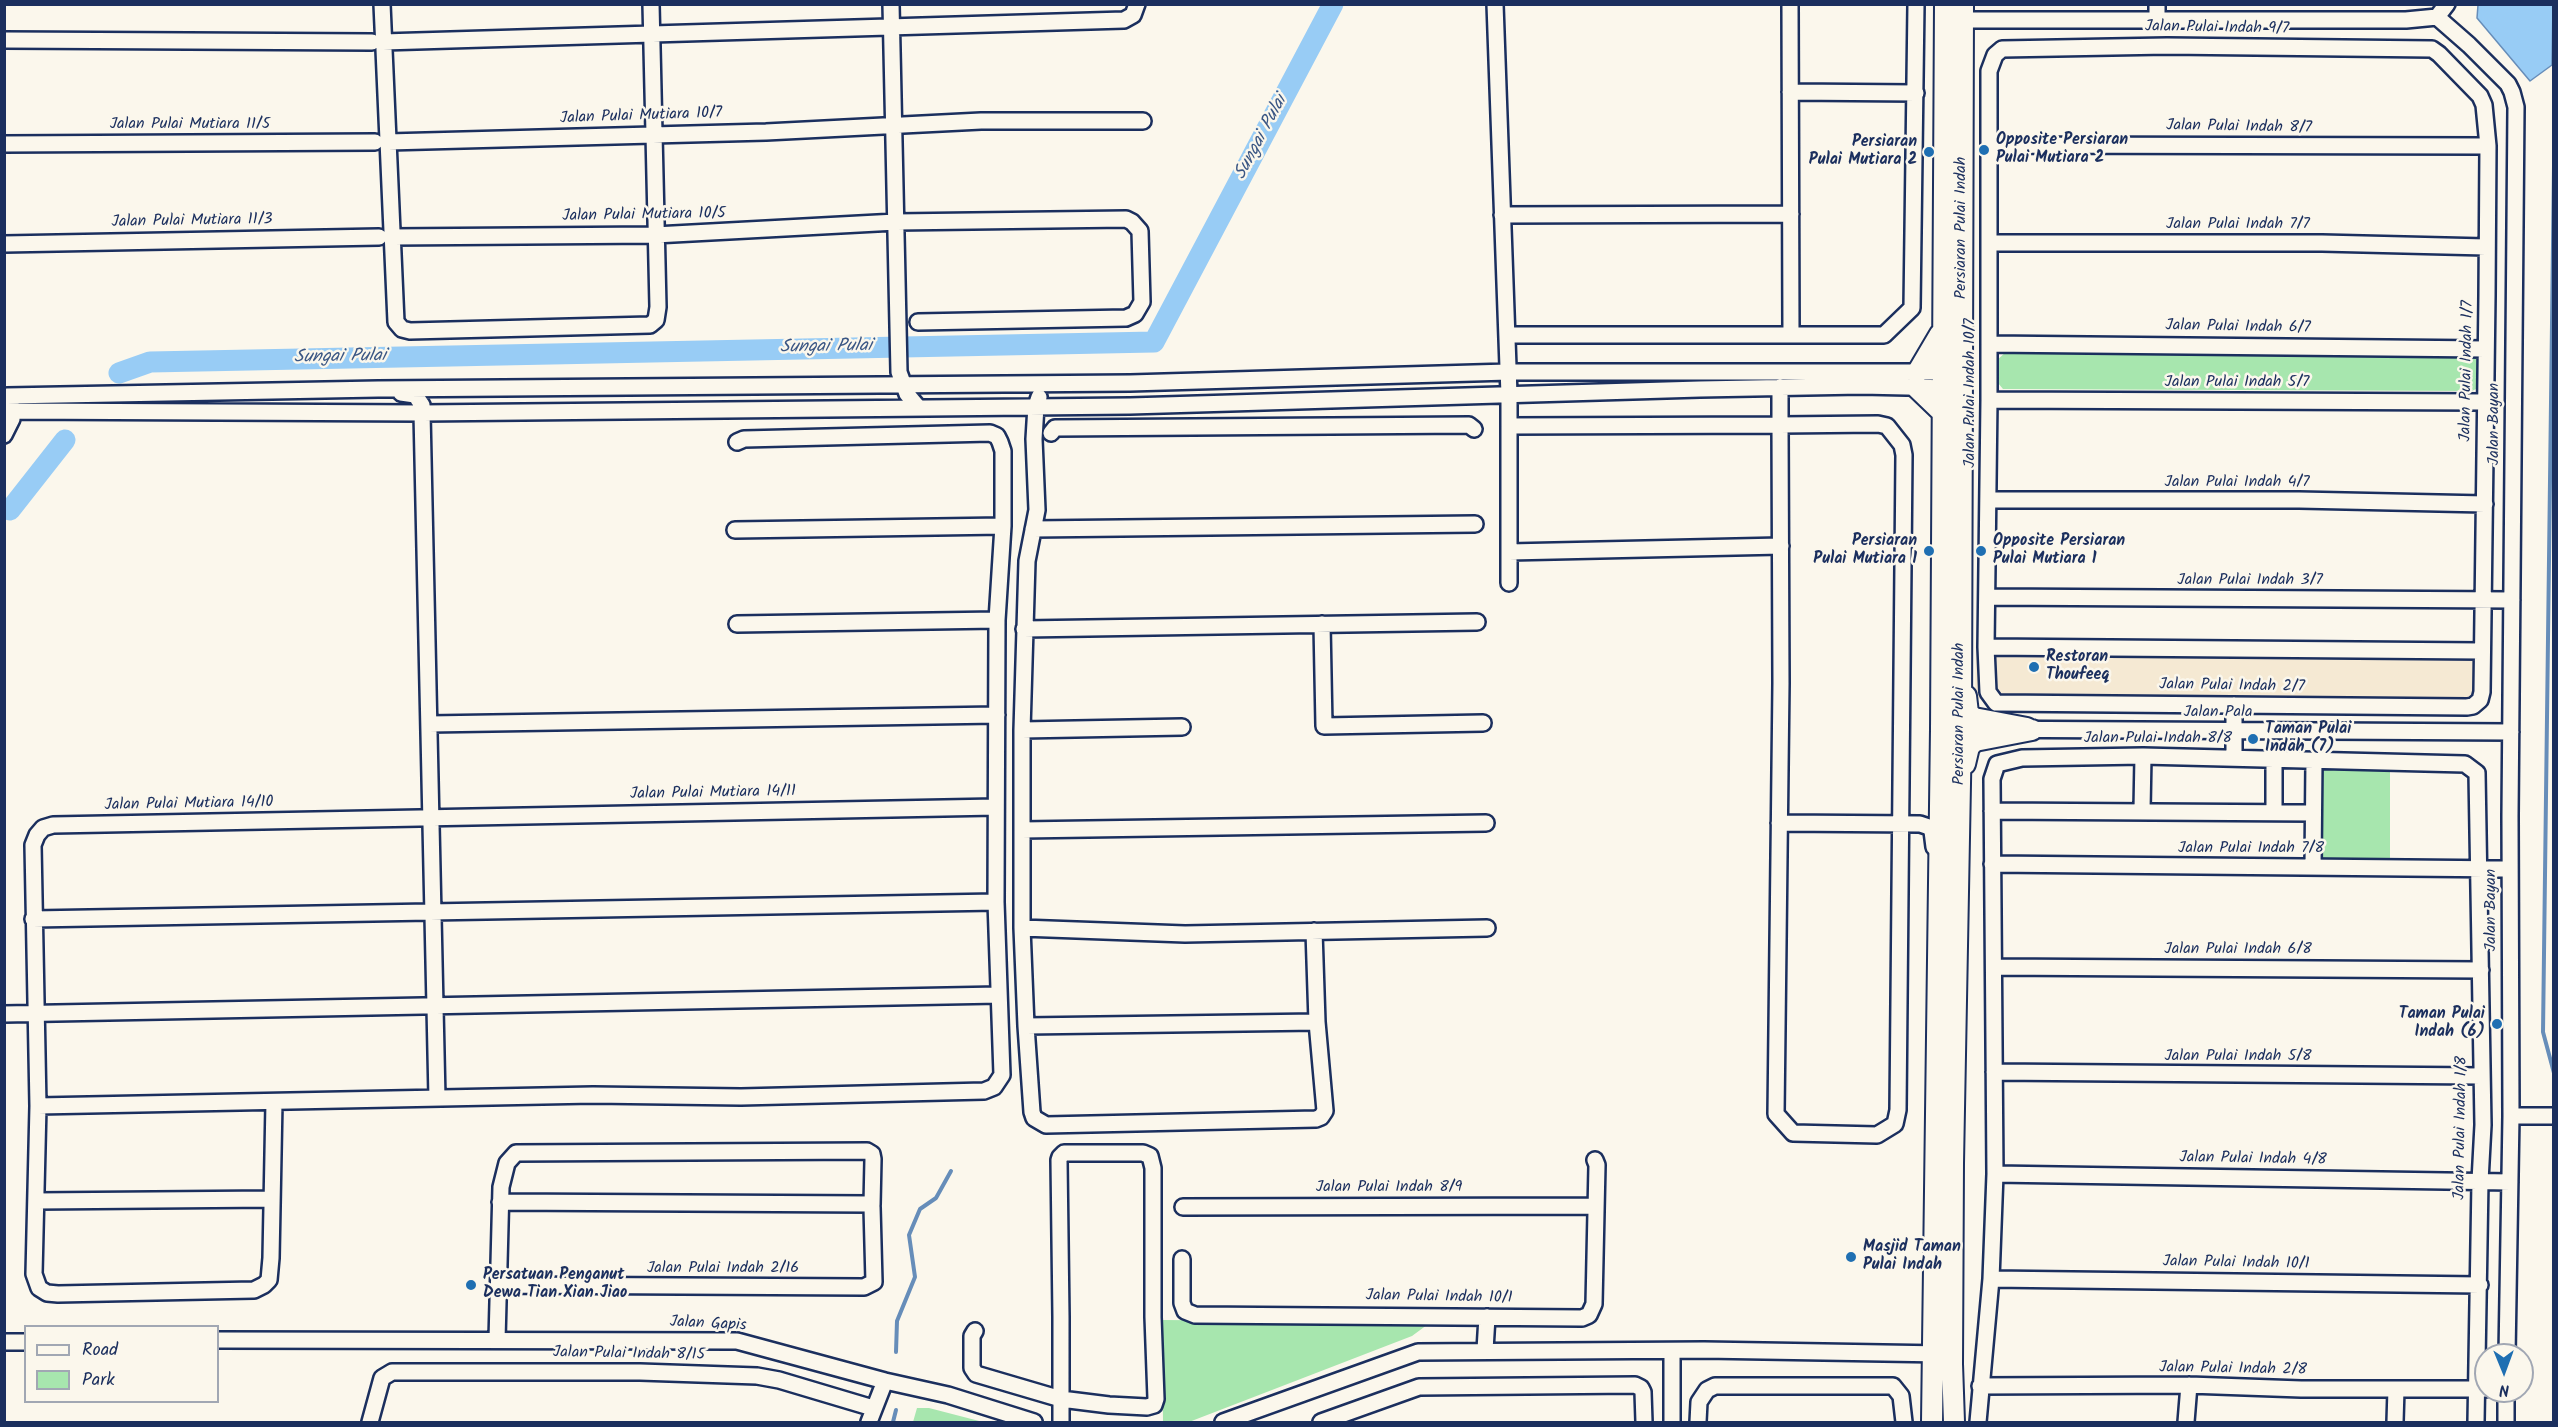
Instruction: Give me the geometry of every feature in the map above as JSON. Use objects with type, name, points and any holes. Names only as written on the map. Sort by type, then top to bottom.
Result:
[{"type":"main road","name":"Persiaran Pulai Indah","points":[[1932,1422],[1942,1354],[1960,797],[1951,729],[1942,412],[1952,380],[1942,330],[1954,12]]},
{"type":"main road","name":"Persiaran Pulai Indah","points":[[1954,12],[1952,380],[1961,664],[1951,729],[1939,886],[1942,1354],[1954,1422]]},
{"type":"main road","points":[[1942,330],[1917,380],[1942,412]]},
{"type":"main road","points":[[1961,664],[1970,716],[2032,730]]},
{"type":"main road","points":[[1960,797],[1969,747],[1975,741],[2032,730]]},
{"type":"street","points":[[382,4],[378,42],[386,237],[396,322],[402,329],[410,332],[650,325],[656,320],[658,306],[651,4]]},
{"type":"street","points":[[891,4],[897,304],[901,379],[918,407]]},
{"type":"street","points":[[1495,4],[1509,395],[1509,583]]},
{"type":"street","points":[[1790,4],[1791,335]]},
{"type":"street","points":[[1507,335],[1884,335],[1912,308],[1916,4]]},
{"type":"street","points":[[4,40],[378,42],[1124,20],[1135,10]]},
{"type":"street","name":"Jalan Bayan","points":[[1954,12],[2157,12],[2406,20],[2442,10],[2508,84],[2516,107],[2510,869],[2511,1116],[2507,1343]]},
{"type":"street","name":"Jalan Pulai Indah 9/7","points":[[2002,49],[2168,46],[2432,49]]},
{"type":"street","name":"Jalan Pulai Indah 10/7","points":[[1996,703],[1989,692],[1986,647],[1989,500],[1989,71],[1995,55],[2002,49]]},
{"type":"street","name":"Jalan Pulai Indah 1/7","points":[[2432,49],[2480,96],[2484,105],[2488,146],[2482,692],[2480,700],[2473,706],[2467,707]]},
{"type":"street","points":[[1790,92],[1916,93]]},
{"type":"street","name":"Jalan Pulai Mutiara 10/7","points":[[382,142],[766,132],[894,124],[1143,121]]},
{"type":"street","name":"Jalan Pulai Mutiara 11/5","points":[[4,144],[382,142]]},
{"type":"street","name":"Jalan Pulai Indah 8/7","points":[[1990,145],[2488,146]]},
{"type":"street","points":[[1502,215],[1791,213]]},
{"type":"street","name":"Jalan Pulai Mutiara 10/5","points":[[386,237],[655,235],[896,222],[1126,219],[1137,226],[1140,231],[1142,302],[1135,314],[1126,318],[918,322]]},
{"type":"street","name":"Jalan Pulai Mutiara 11/3","points":[[4,244],[386,237]]},
{"type":"street","name":"Jalan Pulai Indah 7/7","points":[[1990,243],[2322,243],[2486,247]]},
{"type":"street","name":"Jalan Pulai Indah 6/7","points":[[1989,344],[2486,349]]},
{"type":"street","points":[[4,435],[10,428],[13,411],[6,395],[901,379],[1046,384],[1508,372],[1695,370],[1952,380]]},
{"type":"street","points":[[2485,377],[2513,376]]},
{"type":"street","points":[[13,411],[422,413],[1069,406],[1780,387],[1917,380]]},
{"type":"street","points":[[1046,384],[1036,406],[1034,439],[1037,510],[1027,561],[1022,730],[1022,928],[1026,1026],[1034,1118],[1046,1125],[1316,1119],[1321,1117],[1325,1111],[1317,1022],[1314,931]]},
{"type":"street","points":[[1509,426],[1780,425],[1882,425],[1887,426],[1902,445],[1904,454],[1898,1110],[1895,1124],[1877,1134],[1793,1133],[1776,1114],[1781,546],[1780,425],[1780,387]]},
{"type":"street","points":[[378,389],[414,395],[419,399],[422,413],[437,1098]]},
{"type":"street","name":"Jalan Pulai Indah 5/7","points":[[1989,400],[2485,402]]},
{"type":"street","points":[[1008,406],[1023,418],[1034,439]]},
{"type":"street","points":[[1034,439],[1046,420],[1069,406]]},
{"type":"street","points":[[1051,433],[1055,428],[1469,425],[1474,429]]},
{"type":"street","points":[[38,1106],[593,1095],[741,1097],[984,1091],[994,1087],[1002,1075],[996,902],[996,807],[1003,451],[997,436],[990,433],[744,439],[737,442]]},
{"type":"street","name":"Jalan Pulai Indah 4/7","points":[[1989,500],[2299,500],[2485,504]]},
{"type":"street","points":[[1033,529],[1475,525]]},
{"type":"street","points":[[735,530],[1003,526]]},
{"type":"street","points":[[1509,552],[1781,546]]},
{"type":"street","name":"Jalan Pulai Indah 3/7","points":[[1987,597],[2512,600]]},
{"type":"street","points":[[737,624],[998,620]]},
{"type":"street","points":[[1024,629],[1477,622]]},
{"type":"street","points":[[1322,624],[1324,726],[1484,723]]},
{"type":"street","points":[[1986,647],[2481,651]]},
{"type":"street","name":"Jalan Pulai Indah 2/7","points":[[1996,703],[2467,707]]},
{"type":"street","points":[[2234,705],[2234,758]]},
{"type":"street","points":[[429,724],[997,715]]},
{"type":"street","points":[[1022,730],[1182,727]]},
{"type":"street","name":"Jalan Pala","points":[[1951,729],[2511,732]]},
{"type":"street","points":[[2142,810],[2143,756]]},
{"type":"street","name":"Jalan Pulai Indah 8/8","points":[[1992,811],[1992,778],[1997,765],[2022,758],[2143,756],[2465,764]]},
{"type":"street","points":[[2274,758],[2274,812]]},
{"type":"street","points":[[2313,867],[2314,760]]},
{"type":"street","name":"Jalan Pulai Indah 1/8","points":[[2465,764],[2476,773],[2479,869],[2483,1125],[2480,1181],[2481,1343]]},
{"type":"street","name":"Jalan Pulai Mutiara 14/11","points":[[431,817],[996,807]]},
{"type":"street","points":[[1978,1422],[1991,1279],[1995,1174],[1992,811],[2142,810],[2313,813]]},
{"type":"street","name":"Jalan Pulai Mutiara 14/10","points":[[272,1199],[269,1280],[254,1290],[58,1294],[46,1293],[39,1288],[34,1274],[38,1106],[33,845],[37,835],[43,828],[53,825],[431,817]]},
{"type":"street","points":[[1022,830],[1486,823]]},
{"type":"street","points":[[1779,823],[1901,823],[1929,827],[1932,831],[1939,886]]},
{"type":"street","name":"Jalan Pulai Indah 7/8","points":[[1992,864],[2510,869]]},
{"type":"street","points":[[33,919],[996,902]]},
{"type":"street","points":[[1022,928],[1185,934],[1487,928]]},
{"type":"street","name":"Jalan Pulai Indah 6/8","points":[[1994,967],[2481,969]]},
{"type":"street","points":[[4,1014],[999,995]]},
{"type":"street","points":[[1026,1026],[1317,1022]]},
{"type":"street","name":"Jalan Pulai Indah 5/8","points":[[1994,1072],[2482,1076]]},
{"type":"street","points":[[36,1201],[272,1199],[274,1102]]},
{"type":"street","points":[[2511,1116],[2553,1116]]},
{"type":"street","points":[[497,1340],[500,1202],[507,1163],[516,1153],[867,1151],[872,1154],[873,1159],[871,1205],[500,1202]]},
{"type":"street","points":[[975,1331],[972,1336],[974,1372],[1061,1399],[1147,1407],[1154,1405],[1156,1399],[1152,1317],[1153,1168],[1150,1156],[1143,1153],[1064,1153],[1059,1160],[1061,1399],[1061,1422]]},
{"type":"street","name":"Jalan Pulai Indah 10/1","points":[[1182,1259],[1182,1303],[1189,1314],[1574,1319],[1589,1315],[1594,1304],[1595,1160]]},
{"type":"street","name":"Jalan Pulai Indah 4/8","points":[[1995,1174],[2510,1182]]},
{"type":"street","name":"Jalan Pulai Indah 2/16","points":[[499,1285],[864,1287],[874,1282],[871,1205]]},
{"type":"street","name":"Jalan Pulai Indah 8/9","points":[[1183,1207],[1596,1206]]},
{"type":"street","name":"Jalan Pulai Indah 10/1","points":[[1991,1279],[2480,1285]]},
{"type":"street","points":[[1485,1350],[1487,1317]]},
{"type":"street","name":"Jalan Gapis","points":[[219,1340],[737,1341],[885,1381],[948,1395],[1034,1422]]},
{"type":"street","points":[[4,1342],[24,1342]]},
{"type":"street","points":[[1223,1422],[1418,1352],[1485,1350],[1942,1354]]},
{"type":"street","points":[[1672,1351],[1672,1422]]},
{"type":"street","name":"Jalan Pulai Indah 8/15","points":[[370,1422],[382,1378],[392,1372],[757,1376],[779,1380],[871,1415]]},
{"type":"street","points":[[871,1415],[885,1381]]},
{"type":"street","points":[[1321,1422],[1419,1387],[1635,1385],[1643,1392],[1644,1422]]},
{"type":"street","points":[[2186,1422],[2189,1385]]},
{"type":"street","name":"Jalan Pulai Indah 2/8","points":[[1980,1386],[2189,1385],[2474,1389]]},
{"type":"street","points":[[1698,1422],[1699,1402],[1707,1390],[1715,1386],[1893,1386],[1901,1396],[1904,1422]]},
{"type":"street","points":[[2395,1422],[2396,1389]]},
{"type":"street","name":"Jalan Pulai Indah 1/8","points":[[2476,1422],[2479,1403]]},
{"type":"street","points":[[2506,1403],[2506,1422]]},
{"type":"shaded area","points":[[1976,642],[2491,646],[2490,703],[1975,699]]},
{"type":"green space","points":[[2007,351],[2469,354],[2480,364],[2481,382],[2478,388],[2472,391],[2003,389],[1998,383],[1996,361]]},
{"type":"green space","points":[[2390,767],[2390,861],[2319,858],[2319,773],[2322,770]]},
{"type":"green space","points":[[1162,1320],[1431,1322],[1412,1336],[1189,1422],[1163,1422]]},
{"type":"green space","points":[[917,1408],[929,1408],[983,1422],[913,1422]]},
{"type":"water","points":[[2478,5],[2553,5],[2552,65],[2530,81],[2477,18]]},
{"type":"waterway","name":"Sungai Pulai","points":[[119,373],[150,362],[1154,342],[1333,4]]},
{"type":"waterway","points":[[2554,166],[2543,1032],[2554,1073]]},
{"type":"waterway","name":"Sungai Pulai","points":[[10,510],[65,440]]},
{"type":"waterway","points":[[896,1352],[897,1321],[915,1277],[909,1235],[920,1209],[936,1198],[951,1171]]},
{"type":"waterway","points":[[893,1422],[896,1410]]},
{"type":"place","name":"Opposite Persiaran Pulai Mutiara 2","points":[[1984,150]]},
{"type":"place","name":"Persiaran Pulai Mutiara 2","points":[[1929,152]]},
{"type":"place","name":"Persiaran Pulai Mutiara 1","points":[[1929,551]]},
{"type":"place","name":"Opposite Persiaran Pulai Mutiara 1","points":[[1981,551]]},
{"type":"place","name":"Restoran Thoufeeq","points":[[2034,667]]},
{"type":"place","name":"Taman Pulai Indah (7)","points":[[2253,739]]},
{"type":"place","name":"Taman Pulai Indah (6)","points":[[2497,1024]]},
{"type":"place","name":"Masjid Taman Pulai Indah","points":[[1851,1257]]},
{"type":"place","name":"Persatuan Penganut Dewa Tian Xian Jiao","points":[[471,1285]]}]
